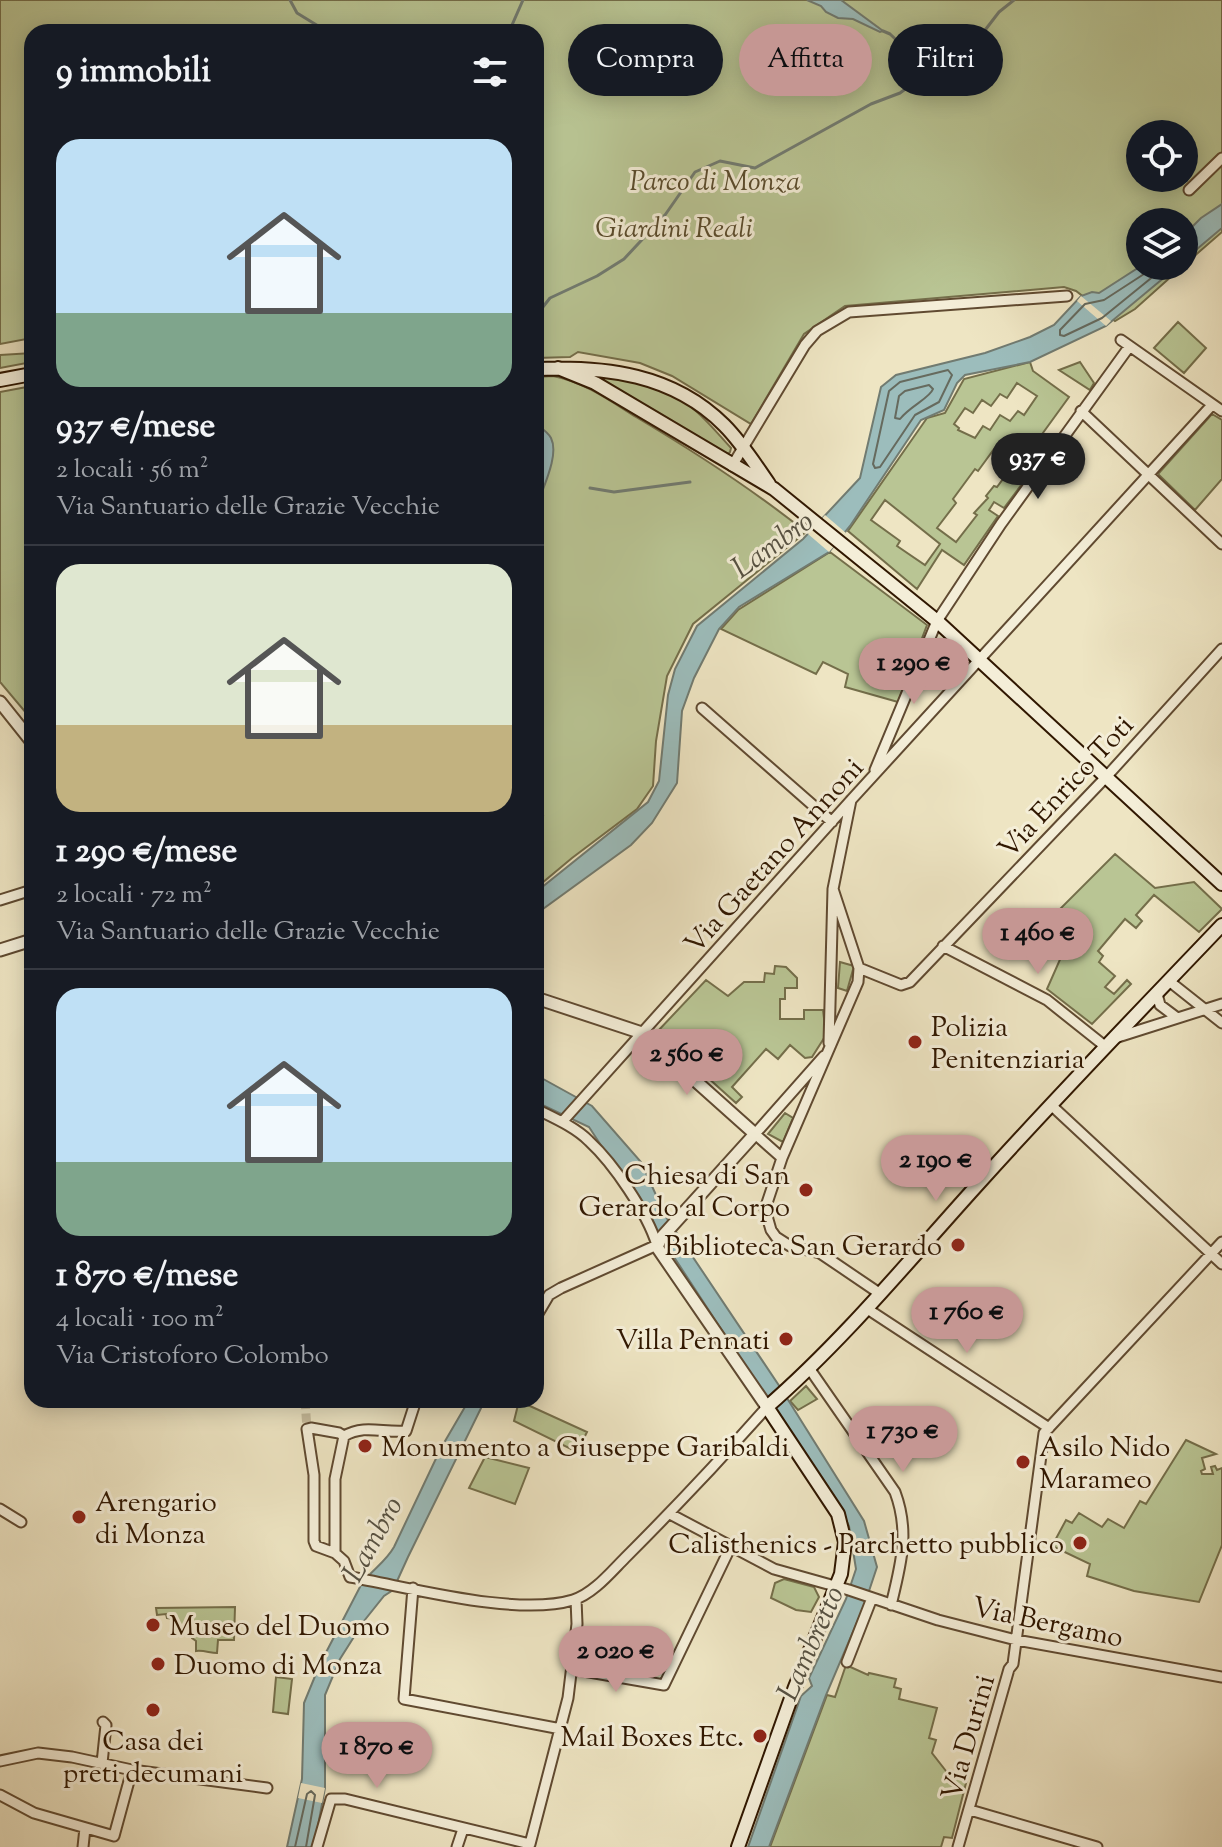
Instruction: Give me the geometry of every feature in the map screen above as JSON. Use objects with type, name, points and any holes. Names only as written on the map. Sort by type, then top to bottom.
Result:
[{"type":"main road","points":[[544,369],[584,367],[662,383],[694,400],[724,425],[774,489]]},
{"type":"main road","points":[[558,368],[595,383],[774,489],[937,621],[1222,884]]},
{"type":"main road","points":[[0,380],[24,376]]},
{"type":"main road","points":[[738,1847],[795,1687],[843,1589],[845,1549],[841,1522],[769,1405],[866,1308],[1051,1105],[1222,925]]},
{"type":"street","points":[[1198,181],[1222,158]]},
{"type":"street","points":[[732,466],[805,345],[817,331],[849,312],[1067,296]]},
{"type":"street","points":[[872,777],[937,621],[1125,344],[1222,411]]},
{"type":"street","name":"Via Gaetano Annoni","points":[[564,1120],[1212,405]]},
{"type":"street","points":[[1081,411],[1222,544]]},
{"type":"street","name":"Via Enrico Toti","points":[[859,968],[901,985],[906,984],[1107,776],[1222,649]]},
{"type":"street","points":[[0,702],[24,732]]},
{"type":"street","points":[[702,708],[832,822]]},
{"type":"street","points":[[544,1303],[549,1295],[561,1288],[659,1242],[829,1051],[833,889],[852,799]]},
{"type":"street","points":[[833,889],[859,968],[858,982],[782,1158],[765,1209],[771,1230],[790,1246],[820,1253],[879,1293]]},
{"type":"street","points":[[0,900],[24,892]]},
{"type":"street","points":[[0,950],[24,942]]},
{"type":"street","points":[[943,946],[1047,1000],[1110,1042],[1176,1017],[1222,1004]]},
{"type":"street","points":[[832,959],[847,953],[853,955]]},
{"type":"street","points":[[1169,981],[1222,1023]]},
{"type":"street","points":[[831,988],[835,993],[852,995]]},
{"type":"street","points":[[1157,994],[1160,1005],[1176,1017]]},
{"type":"street","points":[[544,1001],[642,1033],[782,1158]]},
{"type":"street","points":[[1051,1105],[1222,1264]]},
{"type":"street","points":[[344,1436],[307,1429],[314,1475],[316,1546],[335,1553],[355,1578],[494,1602],[537,1604],[576,1599],[599,1582],[670,1514],[769,1405],[658,1251],[659,1242],[612,1169],[589,1140],[564,1120],[544,1112]]},
{"type":"street","points":[[866,1308],[1049,1428],[1222,1242]]},
{"type":"street","points":[[809,1368],[895,1492],[903,1514],[902,1546],[891,1605]]},
{"type":"street","points":[[344,1436],[361,1428],[406,1431],[413,1408]]},
{"type":"street","name":"Via Durini","points":[[958,1847],[1013,1664],[1039,1462],[1044,1433],[1049,1428]]},
{"type":"street","points":[[335,1553],[335,1479],[344,1436]]},
{"type":"street","points":[[0,1509],[21,1522]]},
{"type":"street","name":"Via Bergamo","points":[[670,1514],[774,1569],[938,1620],[1016,1640],[1222,1677]]},
{"type":"street","points":[[572,1669],[664,1685],[731,1546]]},
{"type":"street","points":[[413,1588],[404,1699],[511,1717],[561,1729]]},
{"type":"street","points":[[847,1662],[870,1597]]},
{"type":"street","points":[[317,1847],[331,1799],[345,1799],[532,1846],[561,1729],[572,1669],[578,1614],[576,1599]]},
{"type":"street","points":[[102,1763],[106,1725],[103,1722]]},
{"type":"street","points":[[0,1761],[33,1752],[132,1770],[267,1788]]},
{"type":"street","points":[[0,1795],[34,1813],[114,1836],[132,1770]]},
{"type":"street","points":[[970,1810],[1097,1847]]},
{"type":"street","points":[[83,1847],[85,1828]]},
{"type":"street","points":[[457,1847],[463,1829]]},
{"type":"green space","name":"Parco di Monza","points":[[0,0],[1222,0],[1222,232],[1198,253],[1198,208],[1126,208],[1126,280],[1167,280],[1135,309],[1115,321],[1076,291],[1064,287],[845,306],[804,334],[751,424],[672,376],[640,363],[578,352],[570,357],[544,358],[544,24],[24,24],[24,340],[0,344]]},
{"type":"green space","points":[[1178,322],[1206,348],[1184,373],[1154,348]]},
{"type":"green space","points":[[24,354],[24,364],[0,368],[0,355]]},
{"type":"green space","points":[[1030,362],[1033,371],[1069,397],[1032,448],[1043,456],[1004,508],[994,502],[989,510],[998,516],[964,565],[942,550],[917,589],[848,531],[927,418],[945,413],[964,379]],"holes":[[[1017,383],[1037,396],[1024,415],[1018,411],[1010,421],[1000,415],[990,430],[983,426],[975,438],[958,430],[954,424],[965,408],[973,413],[982,400],[991,406],[1000,394],[1007,398]],[[997,445],[1017,460],[997,487],[994,486],[986,496],[988,498],[974,513],[977,515],[956,542],[937,528],[956,503],[953,499],[975,469],[978,471]],[[885,500],[940,544],[925,565],[897,546],[900,541],[871,520]]]},
{"type":"green space","points":[[1080,362],[1094,383],[1090,390],[1059,370]]},
{"type":"green space","points":[[579,371],[634,381],[674,396],[704,419],[731,448],[730,452],[727,455]]},
{"type":"green space","points":[[553,376],[586,387],[616,404],[723,472],[806,532],[693,624],[667,676],[656,741],[653,786],[637,809],[544,881],[544,377]]},
{"type":"green space","points":[[24,388],[24,710],[0,682],[0,392]]},
{"type":"green space","points":[[1212,414],[1222,420],[1222,479],[1195,510],[1158,474]]},
{"type":"green space","points":[[830,552],[927,625],[898,702],[845,687],[848,674],[823,662],[816,674],[721,629],[738,610]]},
{"type":"green space","points":[[1115,854],[1155,888],[1194,882],[1222,909],[1199,932],[1154,895],[1136,915],[1142,921],[1136,928],[1125,919],[1098,951],[1103,956],[1099,962],[1115,976],[1105,987],[1114,994],[1127,980],[1131,984],[1092,1024],[1047,989],[1066,946],[1047,922]]},
{"type":"green space","points":[[840,962],[854,966],[847,991],[838,988]]},
{"type":"green space","points":[[775,966],[786,967],[797,978],[797,988],[785,988],[785,999],[780,999],[780,1019],[804,1019],[804,1010],[823,1010],[826,1035],[812,1057],[805,1058],[790,1045],[778,1059],[766,1049],[732,1087],[742,1097],[736,1103],[657,1032],[706,980],[728,996],[744,982],[764,982],[765,973],[774,974]]},
{"type":"green space","points":[[785,1113],[793,1118],[783,1142],[768,1134]]},
{"type":"green space","points":[[806,1386],[817,1399],[798,1410],[790,1401]]},
{"type":"green space","points":[[517,1408],[534,1408],[587,1432],[577,1452],[514,1421]]},
{"type":"green space","points":[[1186,1440],[1216,1454],[1202,1458],[1205,1469],[1201,1471],[1202,1474],[1213,1474],[1211,1467],[1215,1466],[1217,1470],[1222,1468],[1222,1545],[1199,1602],[1134,1591],[1087,1576],[1090,1564],[1052,1546],[1066,1520],[1072,1523],[1079,1513],[1102,1527],[1108,1519],[1124,1528],[1140,1501],[1146,1504]]},
{"type":"green space","points":[[485,1457],[529,1468],[515,1504],[469,1488]]},
{"type":"green space","points":[[784,1579],[814,1587],[819,1597],[811,1612],[796,1610],[771,1598],[775,1583]]},
{"type":"green space","points":[[235,1607],[234,1640],[218,1640],[217,1653],[196,1651],[196,1641],[192,1638],[194,1627],[177,1626],[176,1619],[167,1618],[166,1614],[157,1615],[156,1608]]},
{"type":"green space","points":[[846,1665],[868,1675],[896,1679],[894,1687],[901,1689],[899,1699],[937,1708],[929,1738],[936,1740],[932,1753],[946,1771],[967,1779],[952,1838],[944,1837],[941,1847],[770,1847],[827,1695],[835,1697]]},
{"type":"green space","points":[[276,1677],[292,1679],[288,1714],[273,1712]]},
{"type":"water","points":[[807,0],[841,0],[883,31],[872,28],[872,24],[838,18]]},
{"type":"water","points":[[1222,204],[1222,228],[1198,248],[1198,221]]},
{"type":"water","points":[[1126,276],[1126,280],[1161,280],[1106,326],[1030,362],[965,375],[957,383],[944,410],[921,420],[829,552],[739,607],[719,629],[694,678],[682,711],[677,783],[652,823],[631,845],[544,908],[544,886],[648,802],[659,781],[668,695],[675,669],[697,626],[803,539],[860,478],[881,387],[896,375],[985,353],[1030,337],[1054,325],[1081,296],[1099,293]]},
{"type":"water","points":[[544,430],[553,445],[544,487]]},
{"type":"water","points":[[544,1079],[592,1106],[641,1162],[666,1217],[780,1387],[864,1521],[877,1567],[769,1847],[748,1847],[801,1696],[812,1686],[809,1678],[846,1599],[856,1569],[849,1526],[836,1499],[770,1404],[589,1127],[544,1106]]},
{"type":"water","points":[[464,1408],[481,1408],[393,1590],[384,1596],[364,1621],[340,1659],[325,1695],[325,1788],[314,1847],[287,1847],[302,1779],[304,1703],[320,1664],[361,1585],[394,1547],[441,1448]]},
{"type":"pier","points":[[1081,296],[1111,321],[1106,326],[1077,301]]},
{"type":"pier","points":[[825,515],[846,533],[829,552],[808,534]]},
{"type":"pier","points":[[301,1783],[325,1788],[322,1803],[298,1798]]},
{"type":"waterway","points":[[290,0],[297,13],[315,24]]},
{"type":"waterway","points":[[512,24],[523,0]]},
{"type":"waterway","points":[[544,306],[550,298],[597,276],[624,259],[665,215],[695,172],[720,161],[755,168],[871,104],[900,93],[935,67],[961,58],[999,12],[1014,0]]},
{"type":"waterway","points":[[883,31],[888,33]]},
{"type":"waterway","points":[[590,488],[614,492],[690,482]]},
{"type":"tunnel","points":[[306,1408],[307,1429]]},
{"type":"place","name":"Polizia Penitenziaria","points":[[915,1042]]},
{"type":"place","name":"Chiesa di San Gerardo al Corpo","points":[[806,1190]]},
{"type":"place","name":"Biblioteca San Gerardo","points":[[958,1245]]},
{"type":"place","name":"Villa Pennati","points":[[786,1339]]},
{"type":"place","name":"Monumento a Giuseppe Garibaldi","points":[[365,1446]]},
{"type":"place","name":"Asilo Nido Marameo","points":[[1023,1462]]},
{"type":"place","name":"Arengario di Monza","points":[[79,1517]]},
{"type":"place","name":"Calisthenics - Parchetto pubblico","points":[[1080,1543]]},
{"type":"place","name":"Museo del Duomo","points":[[153,1625]]},
{"type":"place","name":"Duomo di Monza","points":[[158,1664]]},
{"type":"place","name":"Casa dei preti decumani","points":[[153,1710]]},
{"type":"place","name":"Mail Boxes Etc.","points":[[760,1736]]},
{"type":"park label","name":"Giardini Reali","points":[[674,227]]},
{"type":"water label","name":"Lambro","points":[[772,544]]},
{"type":"water label","name":"Lambro","points":[[372,1539]]},
{"type":"water label","name":"Lambretto","points":[[810,1643]]}]
